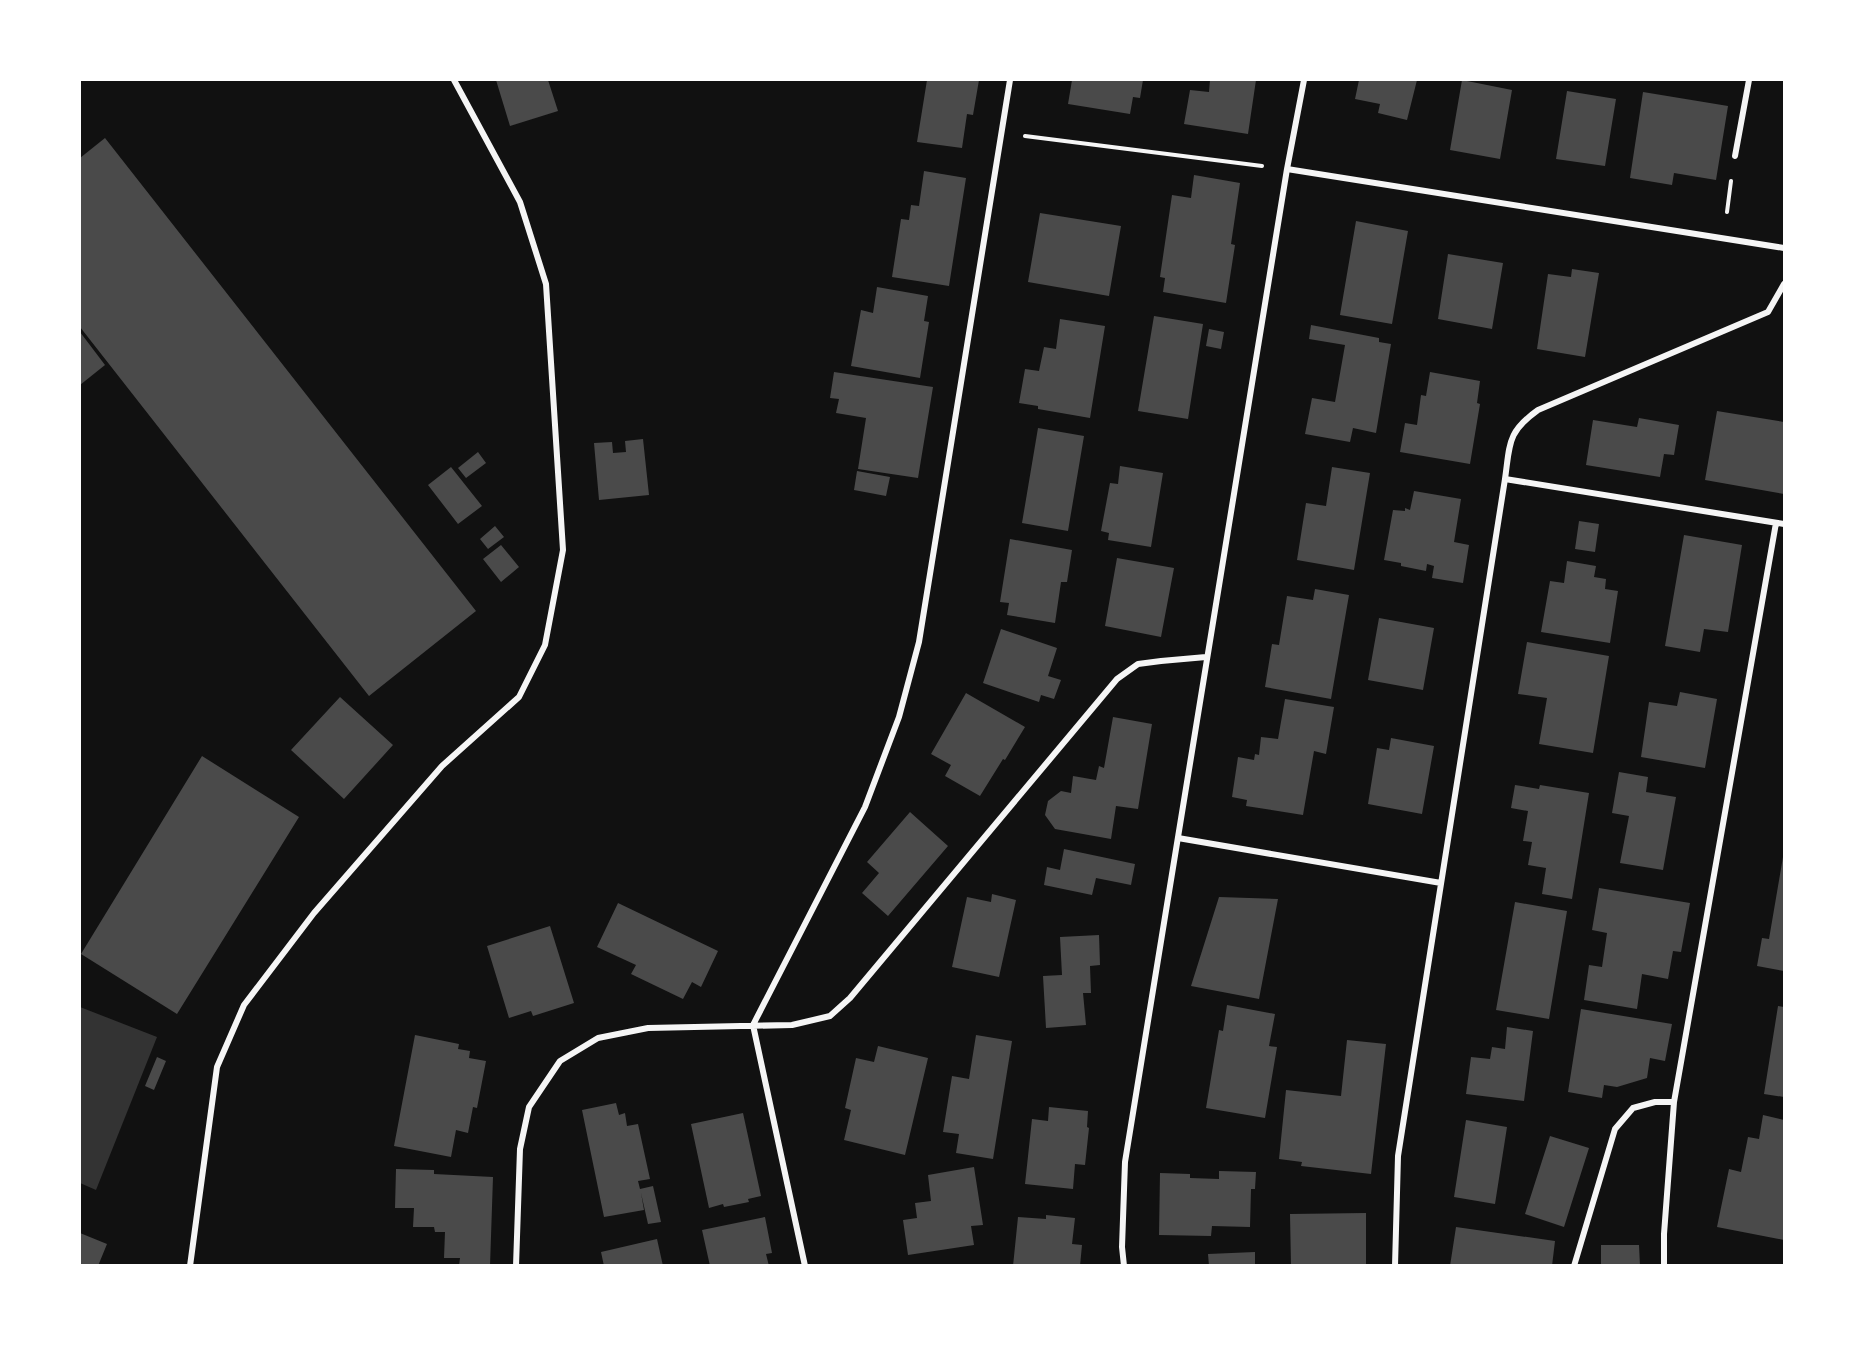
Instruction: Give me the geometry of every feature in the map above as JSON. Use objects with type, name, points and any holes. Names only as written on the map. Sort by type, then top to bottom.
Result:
[{"type":"street","points":[[190,1266],[217,1067],[244,1005],[314,913],[442,766],[519,697],[545,645],[563,550],[546,284],[520,202],[454,80]]},
{"type":"street","points":[[805,1266],[753,1025],[865,807],[899,717],[919,642],[1010,80]]},
{"type":"street","points":[[1124,1266],[1122,1247],[1125,1162],[1206,657],[1287,169],[1304,80]]},
{"type":"street","points":[[1735,156],[1749,80]]},
{"type":"street","points":[[1287,169],[1785,248]]},
{"type":"street","points":[[1395,1266],[1398,1156],[1511,438],[1522,421],[1538,410],[1768,312],[1785,284]]},
{"type":"street","points":[[1505,479],[1785,524]]},
{"type":"street","points":[[1664,1266],[1664,1234],[1674,1102],[1776,523]]},
{"type":"street","points":[[516,1266],[520,1149],[529,1107],[560,1061],[598,1038],[648,1028],[792,1025],[830,1016],[850,998],[1117,679],[1138,664],[1206,657]]},
{"type":"street","points":[[1178,838],[1442,883]]},
{"type":"street","points":[[1574,1266],[1615,1129],[1633,1108],[1655,1102],[1674,1102]]},
{"type":"path","points":[[1001,133],[1287,169]]},
{"type":"path","points":[[1724,239],[1735,156]]},
{"type":"shaded area","points":[[80,1007],[157,1037],[96,1190],[80,1183]]},
{"type":"building","points":[[496,80],[548,80],[558,111],[510,126]]},
{"type":"building","points":[[927,80],[979,80],[973,115],[967,114],[962,148],[917,142]]},
{"type":"building","points":[[1072,80],[1143,80],[1140,98],[1133,97],[1130,114],[1068,104]]},
{"type":"building","points":[[1210,80],[1256,80],[1248,134],[1184,124],[1190,90],[1209,92]]},
{"type":"building","points":[[1359,80],[1417,80],[1407,120],[1378,113],[1380,104],[1355,99]]},
{"type":"building","points":[[1462,80],[1512,90],[1500,159],[1450,150]]},
{"type":"building","points":[[1567,91],[1616,99],[1605,166],[1556,159]]},
{"type":"building","points":[[1643,92],[1728,106],[1716,180],[1674,173],[1672,185],[1630,178]]},
{"type":"building","points":[[105,138],[476,611],[369,696],[80,327],[80,158]]},
{"type":"building","points":[[924,171],[966,178],[949,286],[892,277],[901,219],[909,220],[911,205],[919,206]]},
{"type":"building","points":[[1194,175],[1240,183],[1231,244],[1235,245],[1226,303],[1163,292],[1165,278],[1160,277],[1172,195],[1191,198]]},
{"type":"building","points":[[1040,213],[1121,226],[1109,296],[1028,282]]},
{"type":"building","points":[[1356,221],[1408,231],[1392,324],[1340,315]]},
{"type":"building","points":[[1448,254],[1503,263],[1492,329],[1438,319]]},
{"type":"building","points":[[1572,269],[1599,273],[1585,357],[1537,349],[1548,274],[1571,277]]},
{"type":"building","points":[[877,287],[928,296],[924,321],[929,322],[920,378],[851,366],[861,310],[873,313]]},
{"type":"building","points":[[1154,316],[1203,324],[1188,419],[1138,411]]},
{"type":"building","points":[[1060,319],[1105,326],[1090,418],[1038,409],[1038,406],[1019,403],[1025,369],[1039,371],[1044,347],[1056,349]]},
{"type":"building","points":[[1311,325],[1379,338],[1379,342],[1391,344],[1376,433],[1353,428],[1350,442],[1305,434],[1312,398],[1335,402],[1345,345],[1309,339]]},
{"type":"building","points":[[1209,329],[1224,332],[1221,349],[1206,346]]},
{"type":"building","points":[[80,332],[105,365],[80,385]]},
{"type":"building","points":[[834,372],[933,387],[918,478],[858,469],[866,418],[836,413],[839,399],[830,398]]},
{"type":"building","points":[[1430,372],[1480,381],[1477,403],[1480,404],[1470,464],[1400,452],[1405,423],[1417,425],[1421,395],[1426,396]]},
{"type":"building","points":[[1717,411],[1784,422],[1784,494],[1705,480]]},
{"type":"building","points":[[1639,418],[1679,425],[1674,455],[1664,454],[1660,477],[1586,465],[1593,420],[1637,427]]},
{"type":"building","points":[[1038,428],[1084,436],[1068,531],[1022,523]]},
{"type":"building","points":[[643,439],[649,495],[599,500],[594,443],[612,442],[613,453],[626,452],[625,441]]},
{"type":"building","points":[[478,452],[486,463],[466,478],[458,468]]},
{"type":"building","points":[[1120,466],[1163,473],[1151,547],[1108,540],[1109,533],[1101,531],[1110,483],[1118,484]]},
{"type":"building","points":[[451,467],[482,506],[458,524],[428,485]]},
{"type":"building","points":[[1332,467],[1370,473],[1354,570],[1297,560],[1306,503],[1326,506]]},
{"type":"building","points":[[857,471],[890,477],[886,496],[854,490]]},
{"type":"building","points":[[1414,491],[1461,499],[1454,542],[1469,545],[1463,583],[1432,578],[1434,566],[1427,564],[1426,571],[1384,560],[1393,510],[1405,511],[1405,508],[1410,510]]},
{"type":"building","points":[[1579,521],[1599,524],[1595,552],[1575,549]]},
{"type":"building","points":[[495,526],[504,537],[488,549],[480,539]]},
{"type":"building","points":[[1684,535],[1742,545],[1728,632],[1704,629],[1700,652],[1665,646]]},
{"type":"building","points":[[1010,539],[1072,550],[1067,582],[1061,582],[1055,623],[1007,615],[1009,603],[1000,602]]},
{"type":"building","points":[[501,545],[519,567],[501,582],[483,559]]},
{"type":"building","points":[[1117,558],[1174,568],[1161,637],[1105,626]]},
{"type":"building","points":[[1567,561],[1596,566],[1594,577],[1606,579],[1605,589],[1618,591],[1610,643],[1541,632],[1550,581],[1564,583]]},
{"type":"building","points":[[1315,589],[1349,595],[1331,699],[1265,687],[1272,644],[1279,645],[1287,596],[1313,600]]},
{"type":"building","points":[[1379,618],[1434,628],[1423,690],[1368,680]]},
{"type":"building","points":[[1001,629],[1057,648],[1048,676],[1061,680],[1054,699],[1041,695],[1039,702],[983,683]]},
{"type":"building","points":[[1527,642],[1609,656],[1593,753],[1539,744],[1547,698],[1518,694]]},
{"type":"building","points":[[1680,692],[1717,699],[1705,768],[1641,757],[1649,702],[1677,706]]},
{"type":"building","points":[[966,693],[1025,727],[980,796],[945,776],[951,765],[931,754]]},
{"type":"building","points":[[340,697],[393,745],[344,799],[291,750]]},
{"type":"building","points":[[1285,699],[1334,707],[1326,754],[1314,751],[1303,815],[1246,806],[1247,800],[1232,797],[1238,757],[1254,760],[1255,754],[1259,755],[1261,737],[1278,739]]},
{"type":"building","points":[[1113,717],[1152,724],[1138,809],[1116,806],[1111,839],[1055,829],[1045,815],[1048,801],[1061,791],[1071,793],[1073,776],[1096,780],[1099,766],[1104,768]]},
{"type":"building","points":[[1391,738],[1434,746],[1422,814],[1368,804],[1377,748],[1389,750]]},
{"type":"building","points":[[202,756],[299,817],[177,1014],[81,954]]},
{"type":"building","points":[[1619,772],[1648,777],[1646,792],[1676,797],[1663,870],[1620,863],[1629,816],[1612,813]]},
{"type":"building","points":[[1515,785],[1539,789],[1540,785],[1589,793],[1572,899],[1542,894],[1546,868],[1528,865],[1532,842],[1523,841],[1528,811],[1511,808]]},
{"type":"building","points":[[910,812],[948,846],[888,916],[862,893],[879,873],[867,862]]},
{"type":"building","points":[[1064,849],[1135,864],[1131,885],[1096,878],[1092,895],[1044,885],[1047,867],[1060,870]]},
{"type":"building","points":[[1783,857],[1784,971],[1757,966],[1762,938],[1769,939]]},
{"type":"building","points":[[1599,888],[1690,903],[1681,952],[1673,951],[1668,979],[1642,974],[1637,1009],[1584,1000],[1589,965],[1602,967],[1607,933],[1592,930]]},
{"type":"building","points":[[992,894],[1016,900],[999,977],[952,967],[967,897],[991,902]]},
{"type":"building","points":[[1219,897],[1278,899],[1259,999],[1191,986]]},
{"type":"building","points":[[1515,902],[1567,911],[1549,1019],[1496,1010]]},
{"type":"building","points":[[618,903],[718,951],[701,987],[692,982],[683,999],[631,974],[636,965],[597,947]]},
{"type":"building","points":[[550,926],[574,1003],[533,1016],[531,1011],[509,1018],[487,946]]},
{"type":"building","points":[[1099,935],[1100,965],[1090,966],[1091,993],[1083,993],[1086,1025],[1046,1028],[1043,976],[1062,975],[1060,937]]},
{"type":"building","points":[[1227,1005],[1275,1014],[1269,1046],[1277,1047],[1265,1118],[1206,1108],[1219,1030],[1223,1031]]},
{"type":"building","points":[[1778,1006],[1784,1007],[1784,1097],[1764,1094]]},
{"type":"building","points":[[1581,1009],[1672,1024],[1665,1061],[1650,1058],[1647,1078],[1617,1087],[1604,1085],[1602,1098],[1568,1092]]},
{"type":"building","points":[[1507,1027],[1533,1031],[1524,1101],[1466,1094],[1471,1057],[1490,1059],[1492,1047],[1505,1049]]},
{"type":"building","points":[[415,1035],[459,1044],[458,1049],[470,1051],[469,1058],[486,1061],[477,1108],[473,1107],[468,1133],[456,1130],[451,1157],[394,1146]]},
{"type":"building","points":[[976,1035],[1012,1041],[993,1159],[956,1153],[959,1134],[943,1132],[952,1076],[969,1079]]},
{"type":"building","points":[[1347,1040],[1386,1044],[1371,1174],[1301,1166],[1302,1162],[1279,1159],[1286,1090],[1341,1096]]},
{"type":"building","points":[[878,1046],[928,1058],[905,1155],[844,1140],[851,1110],[845,1108],[856,1058],[874,1062]]},
{"type":"building","points":[[157,1057],[166,1061],[154,1090],[145,1086]]},
{"type":"building","points":[[616,1103],[619,1115],[625,1113],[627,1126],[638,1124],[650,1179],[638,1181],[640,1189],[653,1186],[661,1222],[648,1224],[641,1193],[644,1210],[604,1217],[582,1110]]},
{"type":"building","points":[[1049,1107],[1088,1111],[1087,1127],[1089,1128],[1085,1165],[1075,1164],[1073,1189],[1025,1184],[1032,1119],[1048,1121]]},
{"type":"building","points":[[743,1113],[761,1196],[748,1199],[749,1202],[724,1207],[723,1204],[709,1208],[691,1124]]},
{"type":"building","points":[[1763,1115],[1784,1120],[1784,1240],[1717,1227],[1729,1169],[1741,1172],[1748,1137],[1759,1139]]},
{"type":"building","points":[[1466,1120],[1507,1127],[1495,1204],[1454,1197]]},
{"type":"building","points":[[1550,1136],[1589,1148],[1564,1227],[1525,1214]]},
{"type":"building","points":[[974,1167],[983,1225],[971,1226],[974,1245],[908,1255],[903,1220],[917,1218],[915,1203],[931,1201],[928,1175]]},
{"type":"building","points":[[396,1169],[434,1170],[434,1174],[493,1177],[490,1266],[459,1266],[460,1258],[444,1258],[445,1232],[435,1232],[434,1227],[413,1227],[414,1208],[395,1208]]},
{"type":"building","points":[[1219,1171],[1256,1172],[1255,1189],[1251,1189],[1250,1227],[1212,1226],[1211,1236],[1159,1235],[1160,1173],[1190,1174],[1190,1178],[1219,1179]]},
{"type":"building","points":[[1366,1213],[1366,1266],[1291,1266],[1290,1214]]},
{"type":"building","points":[[1046,1215],[1075,1218],[1072,1244],[1082,1245],[1080,1266],[1013,1266],[1018,1217],[1046,1219]]},
{"type":"building","points":[[765,1217],[772,1253],[766,1254],[769,1266],[710,1266],[702,1230]]},
{"type":"building","points":[[1456,1227],[1555,1241],[1552,1266],[1450,1266]]},
{"type":"building","points":[[80,1233],[107,1244],[98,1266],[80,1266]]},
{"type":"building","points":[[657,1239],[663,1266],[604,1266],[601,1252]]},
{"type":"building","points":[[1601,1245],[1639,1245],[1640,1266],[1601,1266]]},
{"type":"building","points":[[1255,1252],[1255,1266],[1209,1266],[1208,1254]]}]
